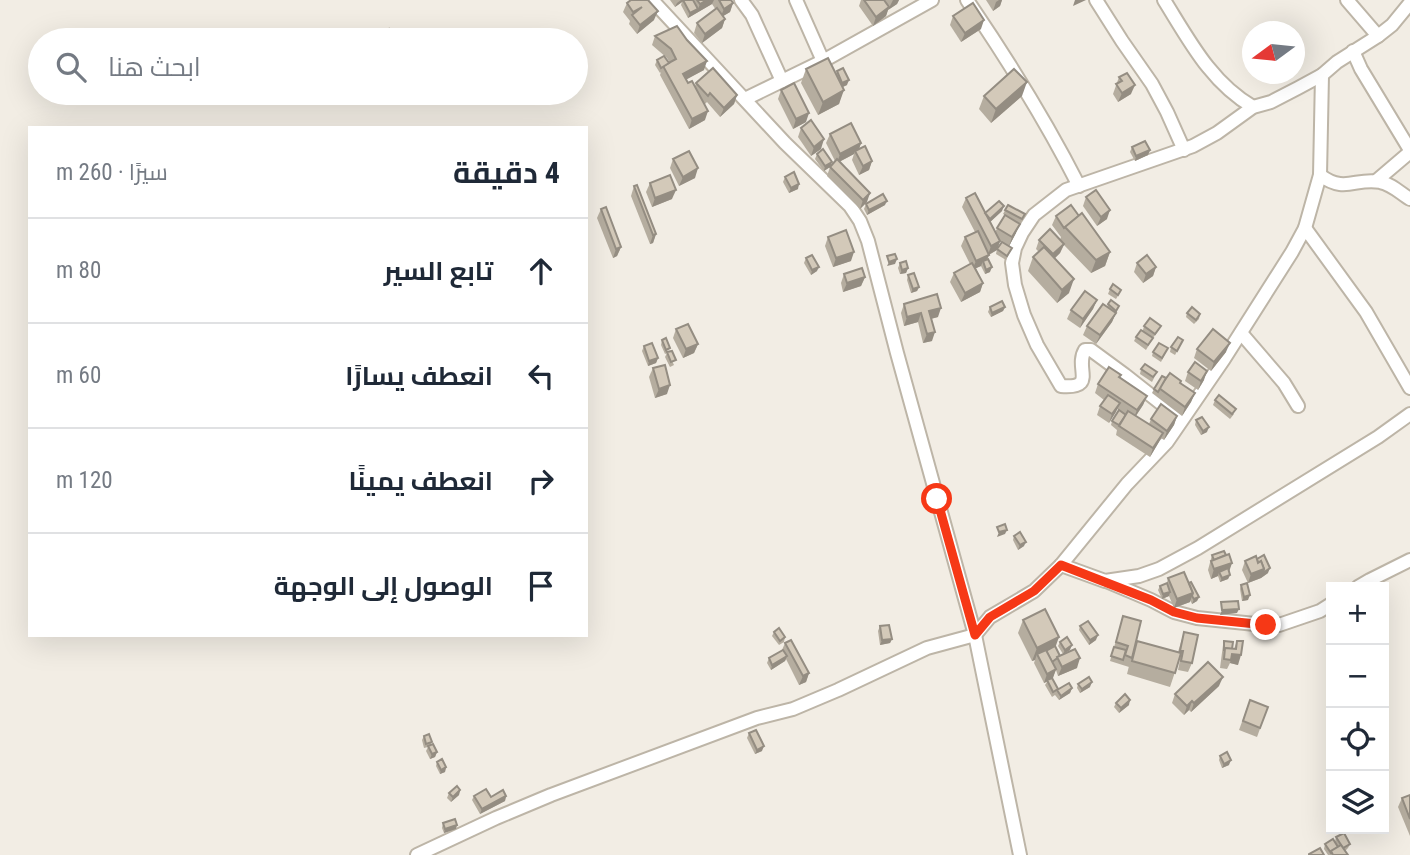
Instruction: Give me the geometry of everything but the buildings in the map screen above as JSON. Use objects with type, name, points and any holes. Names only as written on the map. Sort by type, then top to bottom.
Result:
[{"type":"street","points":[[652,0],[785,143],[850,206],[860,221],[868,241],[975,635],[1020,855]]},
{"type":"street","points":[[741,0],[752,15],[782,81]]},
{"type":"street","points":[[796,0],[823,61]]},
{"type":"street","points":[[745,99],[823,61],[932,0]]},
{"type":"street","points":[[967,0],[1055,137],[1079,186]]},
{"type":"street","points":[[1096,0],[1152,84],[1184,149]]},
{"type":"street","points":[[1164,0],[1195,50],[1221,84],[1253,107]]},
{"type":"street","points":[[1347,0],[1378,36]]},
{"type":"street","points":[[1182,420],[1091,351],[1085,350],[1082,355],[1083,379],[1080,384],[1074,387],[1061,386],[1037,345],[1015,285],[1012,263],[1022,233],[1034,215],[1066,190],[1184,149],[1217,133],[1253,107],[1270,102],[1322,75],[1392,25],[1410,4]]},
{"type":"street","points":[[1353,51],[1410,151],[1376,181]]},
{"type":"street","points":[[417,855],[551,795],[757,718],[793,709],[918,651],[975,635],[990,617],[1034,591],[1061,565],[1127,484],[1167,442],[1275,282],[1305,228],[1320,175],[1322,75]]},
{"type":"street","points":[[1320,175],[1335,184],[1376,181],[1389,184],[1410,199]]},
{"type":"street","points":[[1305,228],[1366,312],[1410,388]]},
{"type":"street","points":[[1241,333],[1284,383],[1298,406]]},
{"type":"street","points":[[1105,581],[1139,576],[1159,569],[1198,548],[1378,437],[1410,414]]},
{"type":"street","points":[[1366,582],[1410,560]]},
{"type":"street","points":[[1061,565],[1151,600],[1174,612],[1197,618],[1279,625],[1326,606]]},
{"type":"route","points":[[937,499],[975,635],[990,617],[1034,591],[1061,565],[1151,600],[1174,612],[1197,618],[1266,625]]}]
